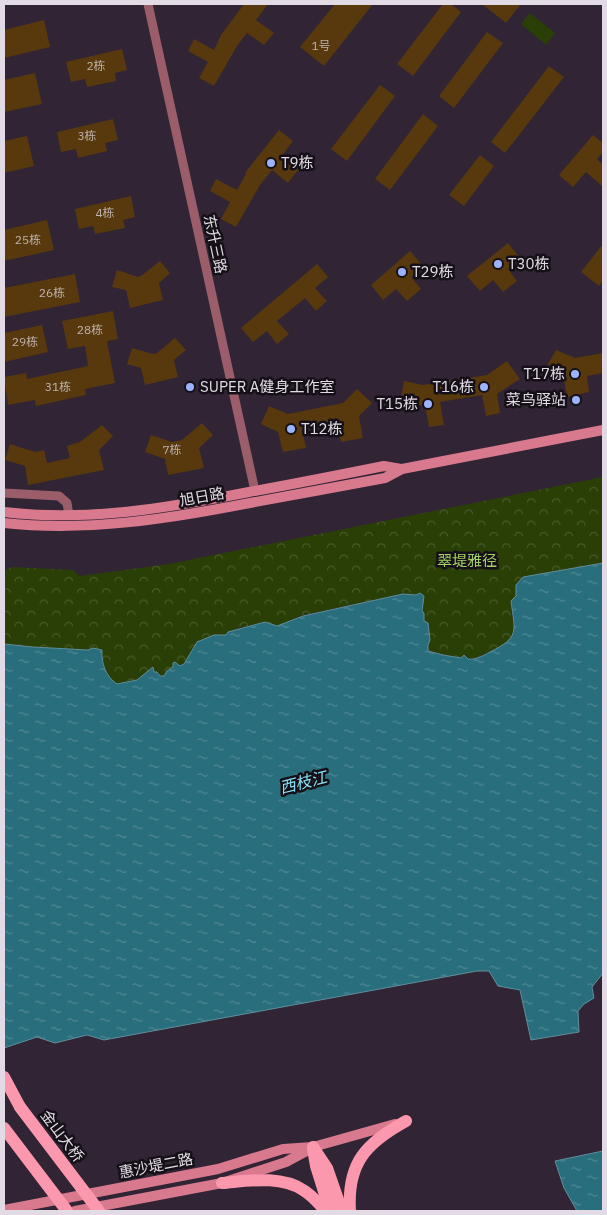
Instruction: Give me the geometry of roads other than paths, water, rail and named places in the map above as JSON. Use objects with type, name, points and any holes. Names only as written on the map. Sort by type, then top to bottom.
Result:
[{"type":"main road","name":"旭日路","points":[[4,523],[40,526],[86,526],[146,521],[384,478],[402,469],[603,430]]},
{"type":"main road","name":"旭日路","points":[[4,512],[69,515],[144,510],[384,466],[402,469]]},
{"type":"main road","name":"金山大桥","points":[[4,1077],[20,1106],[100,1211]]},
{"type":"main road","points":[[4,1087],[20,1106]]},
{"type":"main road","points":[[350,1211],[354,1172],[360,1160],[375,1141],[406,1121]]},
{"type":"main road","name":"惠沙堤二路","points":[[4,1210],[218,1169],[283,1149],[313,1147],[406,1121]]},
{"type":"main road","points":[[4,1128],[66,1211]]},
{"type":"main road","points":[[313,1147],[316,1166],[330,1211]]},
{"type":"main road","points":[[313,1147],[327,1168],[342,1211]]},
{"type":"main road","name":"惠沙堤二路","points":[[75,1211],[222,1183],[286,1162],[313,1147]]},
{"type":"main road","points":[[222,1183],[257,1180],[288,1184],[303,1190],[326,1211]]},
{"type":"street","name":"东升三路","points":[[148,4],[255,491]]},
{"type":"street","points":[[4,493],[59,496],[67,503],[69,515]]},
{"type":"water","name":"西枝江","points":[[603,563],[603,973],[592,987],[594,998],[584,1004],[578,1011],[579,1032],[531,1040],[520,990],[498,986],[489,971],[477,971],[104,1040],[87,1035],[55,1043],[37,1037],[4,1048],[4,644],[102,650],[102,660],[105,669],[110,678],[117,684],[137,680],[153,667],[154,672],[164,676],[173,667],[173,663],[175,662],[180,666],[184,664],[197,642],[214,635],[226,635],[228,632],[265,622],[277,626],[303,616],[403,594],[416,595],[420,593],[424,596],[422,611],[424,613],[424,621],[428,623],[430,640],[428,651],[461,658],[464,655],[468,659],[473,659],[500,647],[511,637],[514,620],[511,601],[516,596],[516,585],[523,577]]},
{"type":"water","points":[[603,1151],[603,1211],[577,1211],[564,1188],[555,1161]]},
{"type":"place","name":"T9栋","points":[[271,163]]},
{"type":"place","name":"T30栋","points":[[498,264]]},
{"type":"place","name":"T29栋","points":[[402,272]]},
{"type":"place","name":"T17栋","points":[[575,374]]},
{"type":"place","name":"SUPER A健身工作室","points":[[190,387]]},
{"type":"place","name":"T16栋","points":[[484,387]]},
{"type":"place","name":"菜鸟驿站","points":[[576,400]]},
{"type":"place","name":"T15栋","points":[[428,404]]},
{"type":"place","name":"T12栋","points":[[291,429]]},
{"type":"park label","name":"翠堤雅径","points":[[467,561]]}]
